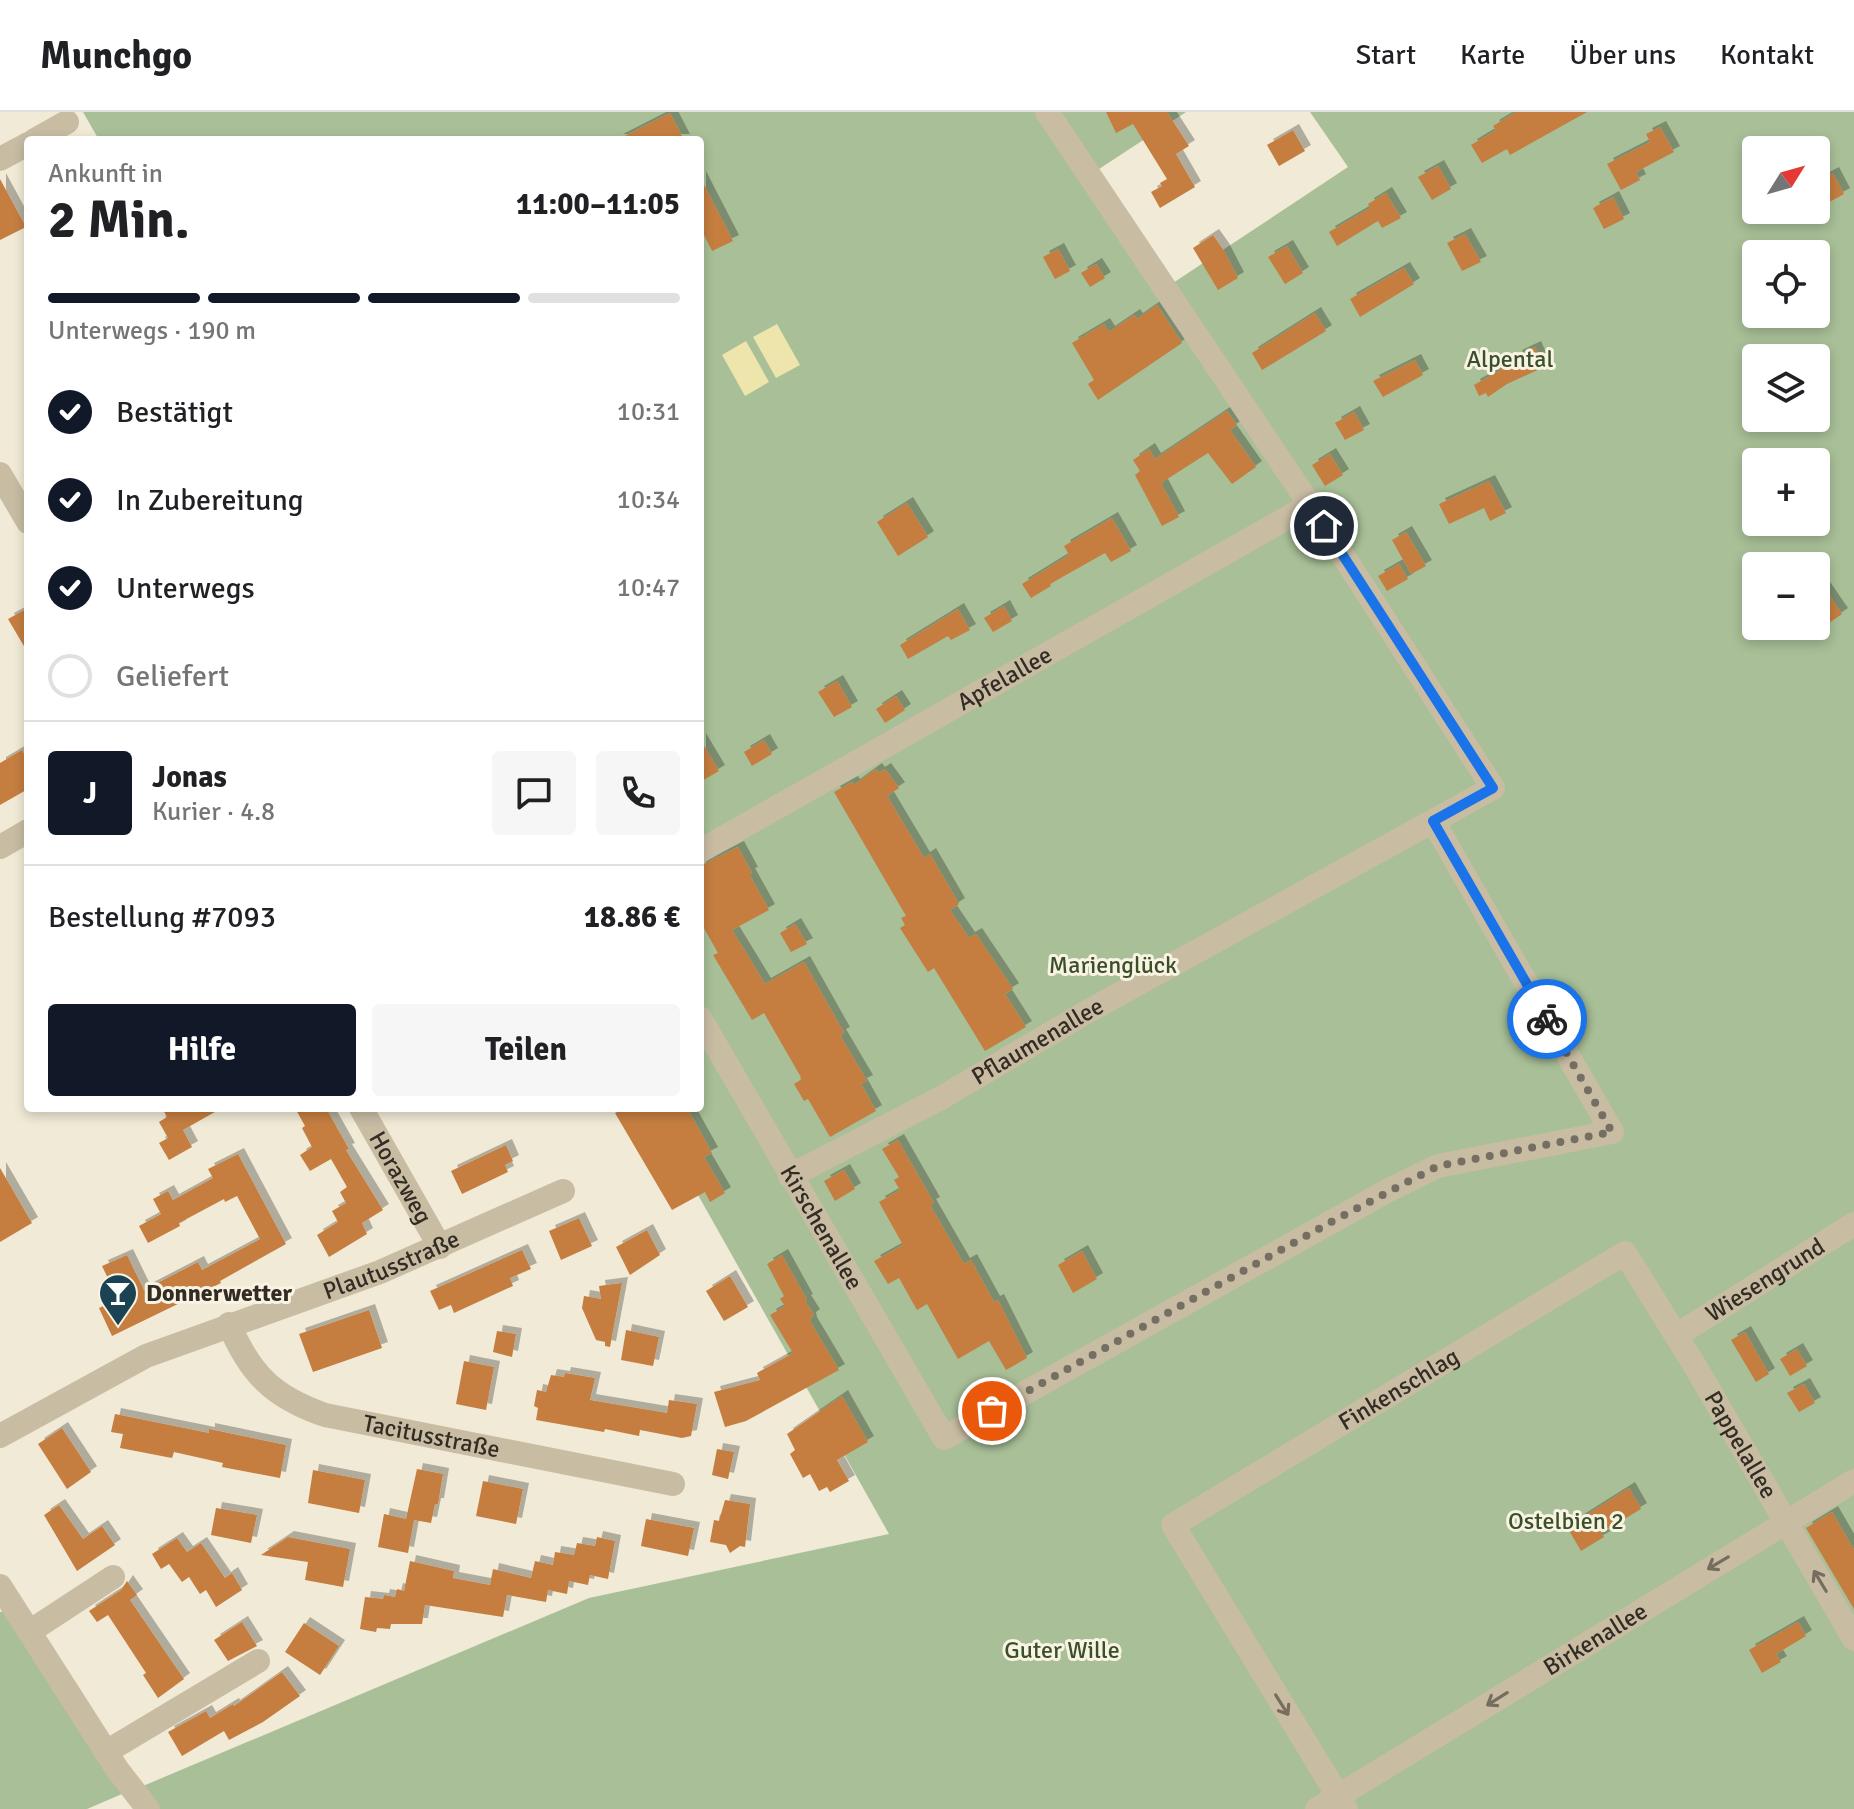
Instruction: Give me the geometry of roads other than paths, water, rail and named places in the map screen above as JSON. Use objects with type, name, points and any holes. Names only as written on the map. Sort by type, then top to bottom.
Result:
[{"type":"street","points":[[1047,112],[1310,505]]},
{"type":"street","points":[[42,136],[67,122]]},
{"type":"street","points":[[0,159],[24,146]]},
{"type":"street","points":[[0,474],[24,515]]},
{"type":"street","name":"Pflaumenallee","points":[[790,1176],[941,1098],[1085,1013],[1493,788],[1310,505]]},
{"type":"street","name":"Apfelallee","points":[[704,849],[1310,505]]},
{"type":"street","name":"Kirschenallee","points":[[704,1025],[944,1438],[1438,1166],[1612,1132],[1433,821]]},
{"type":"street","points":[[0,847],[24,833]]},
{"type":"street","name":"Horazweg","points":[[363,1112],[440,1247]]},
{"type":"street","name":"Plautusstraße","points":[[0,1436],[126,1364],[229,1324],[380,1272],[563,1191]]},
{"type":"street","name":"Wiesengrund","points":[[1677,1335],[1854,1224]]},
{"type":"street","name":"Pappelallee","points":[[1625,1253],[1677,1335],[1854,1639]]},
{"type":"street","name":"Finkenschlag","points":[[1334,1805],[1241,1638],[1173,1525],[1625,1253]]},
{"type":"street","name":"Tacitusstraße","points":[[229,1324],[240,1351],[262,1379],[277,1393],[325,1415],[673,1484]]},
{"type":"street","name":"Birkenallee","points":[[1334,1805],[1854,1481]]},
{"type":"street","points":[[29,1632],[113,1577]]},
{"type":"street","points":[[0,1586],[106,1752],[147,1808]]},
{"type":"street","points":[[106,1752],[258,1661]]},
{"type":"place","name":"Donnerwetter","points":[[118,1327]]},
{"type":"park label","name":"Alpental","points":[[1510,359]]},
{"type":"park label","name":"Marienglück","points":[[1113,965]]},
{"type":"park label","name":"Ostelbien 2","points":[[1566,1521]]},
{"type":"park label","name":"Guter Wille","points":[[1062,1650]]}]
